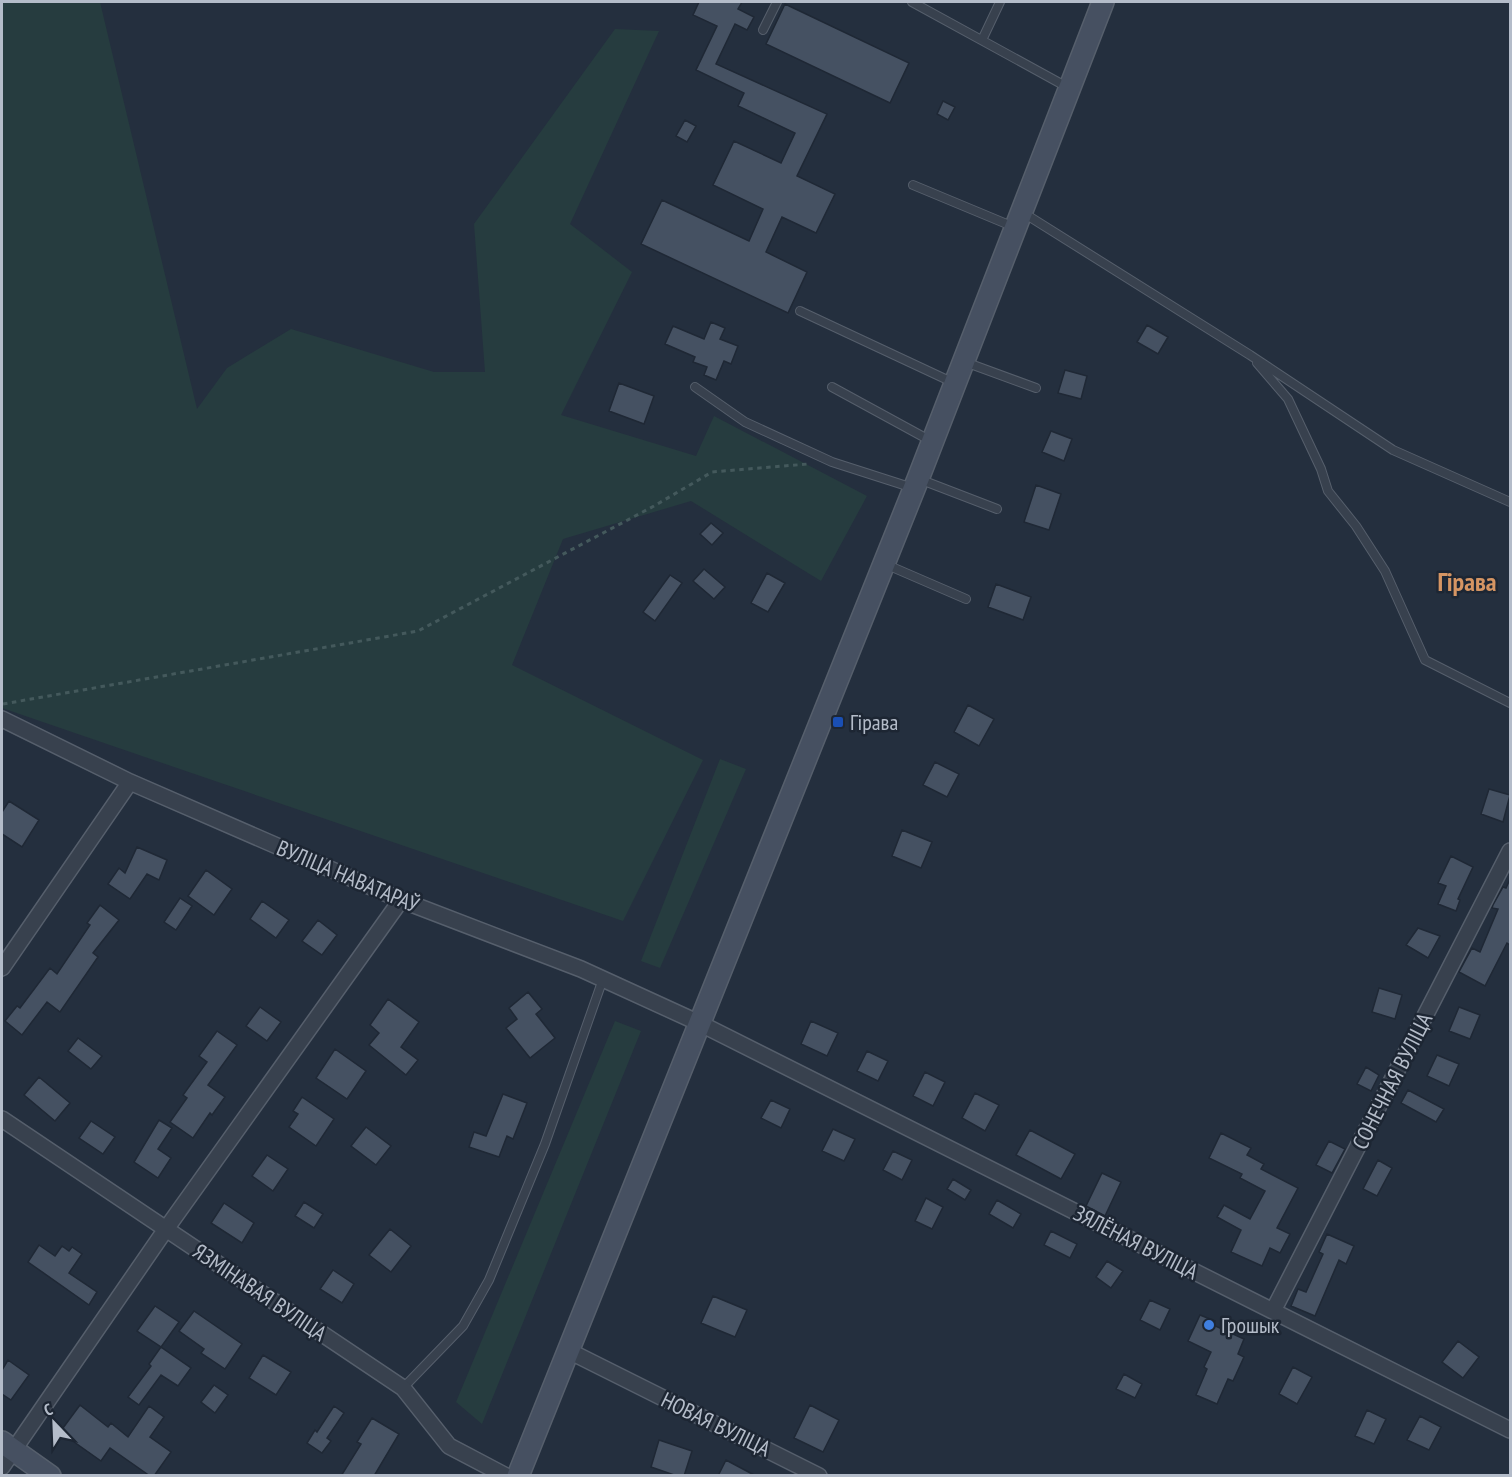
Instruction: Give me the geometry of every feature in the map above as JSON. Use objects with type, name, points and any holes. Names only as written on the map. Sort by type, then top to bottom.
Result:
[{"type":"main road","points":[[518,1476],[933,442],[1103,2]]},
{"type":"main road","points":[[5,1453],[50,1476]]},
{"type":"street","name":"ВУЛІЦА НАВАТАРАЎ","points":[[2,719],[130,782],[401,900],[603,979],[699,1023]]},
{"type":"street","points":[[2,968],[130,782]]},
{"type":"street","name":"СОНЕЧНАЯ ВУЛІЦА","points":[[1273,1311],[1510,851]]},
{"type":"street","points":[[5,1453],[401,900]]},
{"type":"street","name":"ЗЯЛЁНАЯ ВУЛІЦА","points":[[699,1023],[1510,1430]]},
{"type":"street","name":"ЯЗМІНАВАЯ ВУЛІЦА","points":[[2,1119],[403,1388],[449,1446],[506,1476]]},
{"type":"street","name":"НОВАЯ ВУЛІЦА","points":[[567,1350],[819,1476]]},
{"type":"lane","points":[[763,30],[777,2]]},
{"type":"lane","points":[[912,2],[1068,88]]},
{"type":"lane","points":[[982,40],[1000,2]]},
{"type":"lane","points":[[913,185],[1018,220],[1250,356],[1393,450],[1510,502]]},
{"type":"lane","points":[[800,311],[955,384]]},
{"type":"lane","points":[[1250,356],[1288,399],[1322,469],[1328,491],[1356,526],[1385,571],[1425,660],[1510,703]]},
{"type":"lane","points":[[964,361],[1036,388]]},
{"type":"lane","points":[[695,387],[745,422],[832,462],[916,484],[997,509]]},
{"type":"lane","points":[[832,387],[933,442]]},
{"type":"lane","points":[[884,563],[966,599]]},
{"type":"lane","points":[[403,1388],[463,1326],[489,1280],[544,1144],[603,979]]},
{"type":"path","points":[[2,704],[418,631],[654,506],[712,472],[832,462]]},
{"type":"green space","points":[[2,2],[100,2],[197,409],[227,368],[291,329],[434,372],[485,372],[474,224],[615,29],[659,31],[570,224],[632,272],[561,415],[696,456],[714,416],[867,496],[821,581],[691,501],[563,539],[512,665],[703,760],[623,921],[2,708]]},
{"type":"green space","points":[[720,759],[746,769],[660,968],[641,961]]},
{"type":"green space","points":[[615,1021],[641,1031],[482,1424],[456,1402]]},
{"type":"building","points":[[699,2],[742,2],[738,9],[754,17],[747,30],[735,24],[716,64],[827,114],[797,176],[835,194],[816,233],[782,217],[766,252],[807,272],[788,313],[641,244],[662,200],[749,241],[763,209],[713,185],[734,141],[781,163],[795,133],[738,106],[744,93],[696,70],[717,26],[693,15]]},
{"type":"building","points":[[785,4],[909,63],[890,103],[766,44]]},
{"type":"building","points":[[943,101],[955,107],[948,120],[937,114]]},
{"type":"building","points":[[685,120],[696,126],[687,142],[676,136]]},
{"type":"building","points":[[711,322],[725,328],[720,339],[738,346],[731,364],[724,361],[716,380],[704,375],[707,367],[693,362],[695,357],[665,344],[673,326],[704,339]]},
{"type":"building","points":[[1147,325],[1168,337],[1158,354],[1137,342]]},
{"type":"building","points":[[1065,370],[1087,376],[1081,399],[1058,393]]},
{"type":"building","points":[[619,383],[654,396],[644,424],[609,411]]},
{"type":"building","points":[[1051,431],[1072,439],[1064,461],[1042,452]]},
{"type":"building","points":[[1036,485],[1061,494],[1049,530],[1024,522]]},
{"type":"building","points":[[711,523],[723,533],[712,545],[700,534]]},
{"type":"building","points":[[704,569],[725,587],[714,599],[693,581]]},
{"type":"building","points":[[767,573],[785,583],[768,612],[751,603]]},
{"type":"building","points":[[670,575],[682,583],[655,621],[643,612]]},
{"type":"building","points":[[996,584],[1031,597],[1023,620],[988,607]]},
{"type":"building","points":[[968,705],[994,719],[979,746],[954,732]]},
{"type":"building","points":[[935,762],[959,774],[947,797],[923,785]]},
{"type":"building","points":[[1489,789],[1510,795],[1503,822],[1481,814]]},
{"type":"building","points":[[9,801],[39,820],[22,847],[2,834],[2,812]]},
{"type":"building","points":[[902,830],[932,842],[921,868],[892,856]]},
{"type":"building","points":[[137,847],[167,860],[159,880],[147,874],[130,899],[108,884],[119,868],[125,873]]},
{"type":"building","points":[[1451,856],[1473,867],[1458,899],[1460,900],[1456,911],[1438,904],[1446,886],[1438,883]]},
{"type":"building","points":[[206,870],[232,889],[214,915],[188,896]]},
{"type":"building","points":[[1510,879],[1510,945],[1507,943],[1485,986],[1459,972],[1472,948],[1480,952],[1498,909],[1492,908],[1493,905]]},
{"type":"building","points":[[180,898],[192,906],[176,930],[164,922]]},
{"type":"building","points":[[262,901],[289,920],[276,938],[250,919]]},
{"type":"building","points":[[100,905],[119,920],[93,953],[98,957],[60,1012],[47,1002],[22,1035],[5,1021],[17,1006],[20,1008],[50,968],[57,974],[90,925],[87,923]]},
{"type":"building","points":[[318,920],[337,935],[322,955],[302,941]]},
{"type":"building","points":[[1418,928],[1440,936],[1428,958],[1406,945]]},
{"type":"building","points":[[1379,988],[1402,995],[1395,1019],[1372,1012]]},
{"type":"building","points":[[528,992],[542,1009],[536,1014],[555,1038],[530,1058],[506,1028],[517,1019],[509,1008]]},
{"type":"building","points":[[388,999],[419,1022],[401,1047],[418,1060],[406,1075],[369,1045],[379,1033],[370,1025]]},
{"type":"building","points":[[260,1007],[281,1022],[267,1041],[246,1026]]},
{"type":"building","points":[[1459,1007],[1480,1015],[1470,1039],[1449,1031]]},
{"type":"building","points":[[811,1021],[838,1033],[827,1056],[801,1044]]},
{"type":"building","points":[[217,1031],[237,1045],[208,1085],[225,1097],[212,1115],[210,1113],[193,1138],[170,1122],[187,1098],[183,1095],[207,1062],[199,1056]]},
{"type":"building","points":[[78,1038],[102,1056],[91,1069],[68,1051]]},
{"type":"building","points":[[335,1049],[366,1071],[347,1099],[316,1078]]},
{"type":"building","points":[[867,1051],[888,1061],[878,1081],[857,1071]]},
{"type":"building","points":[[1437,1055],[1459,1064],[1449,1086],[1427,1076]]},
{"type":"building","points":[[1366,1067],[1379,1075],[1371,1091],[1357,1084]]},
{"type":"building","points":[[925,1072],[945,1082],[933,1106],[913,1096]]},
{"type":"building","points":[[39,1077],[70,1103],[55,1121],[24,1095]]},
{"type":"building","points":[[1408,1090],[1444,1109],[1436,1122],[1401,1103]]},
{"type":"building","points":[[975,1093],[999,1105],[985,1131],[962,1118]]},
{"type":"building","points":[[503,1094],[527,1103],[513,1139],[507,1136],[499,1157],[469,1147],[474,1132],[486,1136]]},
{"type":"building","points":[[302,1097],[334,1119],[316,1146],[289,1127],[298,1114],[293,1111]]},
{"type":"building","points":[[771,1100],[790,1109],[781,1128],[761,1118]]},
{"type":"building","points":[[159,1120],[172,1128],[158,1149],[171,1158],[158,1178],[134,1162]]},
{"type":"building","points":[[91,1121],[115,1137],[103,1154],[79,1138]]},
{"type":"building","points":[[366,1127],[391,1146],[376,1165],[351,1146]]},
{"type":"building","points":[[833,1129],[855,1139],[844,1161],[822,1151]]},
{"type":"building","points":[[1030,1130],[1075,1154],[1061,1179],[1016,1155]]},
{"type":"building","points":[[1221,1133],[1251,1148],[1247,1155],[1264,1164],[1261,1169],[1298,1188],[1277,1228],[1290,1234],[1280,1253],[1270,1248],[1262,1266],[1231,1252],[1241,1230],[1217,1217],[1224,1205],[1250,1219],[1265,1191],[1240,1178],[1242,1174],[1209,1158]]},
{"type":"building","points":[[1329,1141],[1345,1149],[1332,1173],[1316,1165]]},
{"type":"building","points":[[893,1151],[912,1160],[902,1180],[883,1170]]},
{"type":"building","points":[[267,1155],[288,1169],[273,1191],[252,1176]]},
{"type":"building","points":[[1378,1160],[1392,1168],[1377,1196],[1363,1189]]},
{"type":"building","points":[[1102,1173],[1121,1182],[1105,1216],[1086,1206]]},
{"type":"building","points":[[953,1179],[971,1190],[965,1200],[947,1189]]},
{"type":"building","points":[[926,1198],[943,1207],[932,1229],[915,1221]]},
{"type":"building","points":[[997,1200],[1021,1214],[1013,1228],[989,1214]]},
{"type":"building","points":[[304,1202],[323,1214],[314,1228],[295,1216]]},
{"type":"building","points":[[224,1203],[254,1223],[242,1243],[211,1223]]},
{"type":"building","points":[[390,1229],[411,1246],[391,1272],[369,1255]]},
{"type":"building","points":[[1051,1231],[1077,1244],[1070,1258],[1044,1245]]},
{"type":"building","points":[[1327,1234],[1354,1246],[1346,1264],[1339,1260],[1315,1316],[1291,1306],[1298,1289],[1306,1292],[1323,1254],[1319,1252]]},
{"type":"building","points":[[39,1245],[55,1256],[62,1246],[69,1251],[72,1247],[82,1254],[69,1273],[97,1292],[89,1305],[28,1262]]},
{"type":"building","points":[[1107,1261],[1123,1271],[1111,1288],[1096,1277]]},
{"type":"building","points":[[333,1270],[354,1284],[342,1303],[320,1289]]},
{"type":"building","points":[[713,1296],[747,1310],[735,1337],[701,1323]]},
{"type":"building","points":[[1150,1300],[1170,1309],[1160,1330],[1140,1320]]},
{"type":"building","points":[[155,1306],[179,1322],[161,1347],[137,1331]]},
{"type":"building","points":[[194,1311],[242,1344],[225,1369],[201,1353],[204,1349],[179,1331]]},
{"type":"building","points":[[1200,1315],[1215,1321],[1213,1325],[1244,1339],[1238,1354],[1244,1357],[1233,1381],[1228,1379],[1217,1404],[1196,1395],[1207,1369],[1204,1367],[1211,1352],[1188,1341]]},
{"type":"building","points":[[1458,1341],[1479,1357],[1463,1378],[1442,1362]]},
{"type":"building","points":[[161,1347],[191,1368],[178,1386],[161,1375],[139,1405],[128,1397],[151,1366],[149,1364]]},
{"type":"building","points":[[263,1355],[291,1372],[276,1395],[249,1378]]},
{"type":"building","points":[[8,1360],[29,1375],[11,1400],[2,1394],[2,1370]]},
{"type":"building","points":[[1293,1367],[1312,1377],[1297,1404],[1279,1394]]},
{"type":"building","points":[[1124,1374],[1142,1384],[1135,1398],[1116,1389]]},
{"type":"building","points":[[214,1385],[228,1395],[215,1413],[201,1402]]},
{"type":"building","points":[[80,1405],[108,1427],[111,1423],[128,1437],[149,1406],[164,1417],[150,1437],[171,1452],[154,1476],[150,1476],[110,1448],[101,1461],[60,1432]]},
{"type":"building","points":[[810,1405],[839,1420],[823,1452],[794,1438]]},
{"type":"building","points":[[334,1406],[344,1413],[327,1438],[331,1441],[322,1453],[307,1443]]},
{"type":"building","points":[[1367,1410],[1386,1419],[1374,1444],[1355,1436]]},
{"type":"building","points":[[1420,1416],[1441,1427],[1429,1450],[1407,1440]]},
{"type":"building","points":[[372,1418],[399,1434],[374,1476],[341,1476],[361,1444],[357,1442]]},
{"type":"building","points":[[659,1440],[692,1451],[684,1476],[677,1476],[651,1467]]},
{"type":"building","points":[[726,1460],[756,1476],[718,1476]]},
{"type":"place","name":"Гірава","points":[[838,722]]},
{"type":"place","name":"Грошык","points":[[1209,1325]]},
{"type":"district","name":"Гірава","points":[[1467,582]]}]
